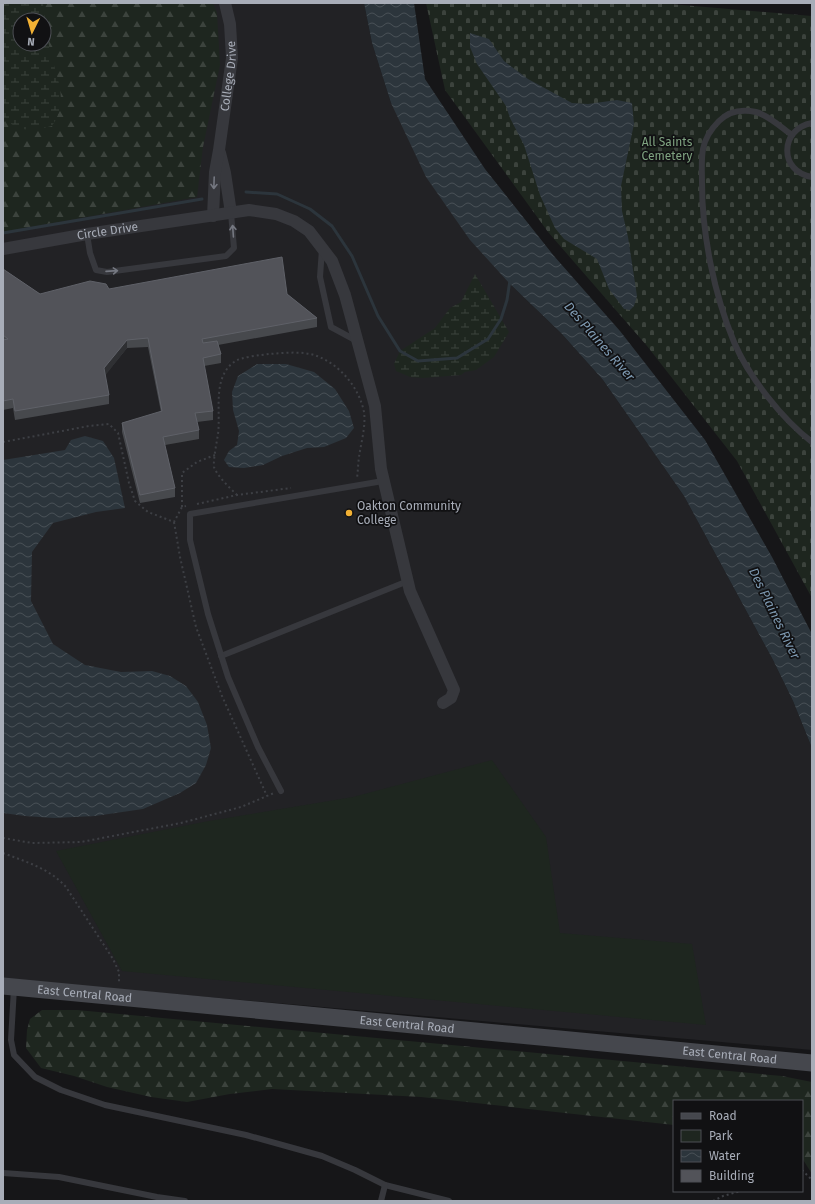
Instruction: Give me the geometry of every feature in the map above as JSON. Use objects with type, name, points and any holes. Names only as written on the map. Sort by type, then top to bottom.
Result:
[{"type":"main road","name":"East Central Road","points":[[8,986],[812,1063]]},
{"type":"street","name":"College Drive","points":[[213,216],[215,172],[232,58],[230,24],[225,3]]},
{"type":"street","name":"College Drive","points":[[219,150],[225,173],[232,213]]},
{"type":"street","name":"Circle Drive","points":[[3,249],[87,234],[249,210],[276,214],[294,221],[308,231],[332,261],[345,295],[375,406],[383,481],[410,591],[454,690],[451,698],[443,703]]},
{"type":"lane","points":[[792,135],[757,112],[743,111],[730,113],[721,120],[708,135],[703,149],[701,167],[702,212],[709,254],[724,312],[735,343],[751,374],[776,407],[812,442]]},
{"type":"lane","points":[[812,123],[805,124],[798,128],[788,142],[787,150],[791,165],[796,171],[803,175],[812,177]]},
{"type":"lane","points":[[87,234],[90,253],[96,270],[108,272],[226,256],[234,248],[232,213]]},
{"type":"lane","points":[[322,248],[320,277],[331,327],[357,341]]},
{"type":"lane","points":[[281,791],[258,747],[228,677],[221,656],[208,614],[190,540],[190,514],[383,481]]},
{"type":"lane","points":[[221,656],[408,581]]},
{"type":"lane","points":[[8,986],[10,1040],[14,1055],[35,1077],[61,1090],[105,1105],[246,1135],[322,1156],[385,1185],[449,1201]]},
{"type":"lane","points":[[3,1173],[59,1177],[157,1197],[185,1201]]},
{"type":"lane","points":[[381,1201],[385,1185]]},
{"type":"path","points":[[237,495],[224,481],[214,466],[218,432],[219,391],[223,375],[234,362],[256,355],[290,352],[314,355],[328,362],[346,376],[356,390],[364,412],[364,429],[359,457],[357,485]]},
{"type":"path","points":[[3,442],[89,426],[109,424],[118,433],[129,483],[135,501],[148,512],[174,522]]},
{"type":"path","points":[[215,455],[197,462],[182,473],[182,507],[174,522],[180,557],[196,627],[222,696],[267,796]]},
{"type":"path","points":[[182,507],[237,495],[297,487]]},
{"type":"path","points":[[3,838],[32,843],[81,842],[181,823],[241,807],[281,791]]},
{"type":"path","points":[[3,853],[39,867],[58,878],[66,887],[113,959],[119,972],[116,996]]},
{"type":"path","points":[[803,1171],[812,1180]]},
{"type":"path","points":[[713,1201],[723,1196],[737,1192]]},
{"type":"shaded area","name":"Oakton Community College","points":[[3,3],[364,3],[372,43],[391,103],[510,284],[561,333],[603,380],[684,496],[773,660],[793,701],[812,748],[812,1050],[3,979]]},
{"type":"green space","points":[[3,3],[213,3],[217,13],[220,65],[203,147],[197,197],[3,232]]},
{"type":"green space","points":[[3,3],[41,3],[43,4],[44,12],[12,12],[12,52],[50,52],[60,88],[60,107],[52,126],[26,130],[9,123],[3,118]]},
{"type":"green space","name":"All Saints Cemetery","points":[[426,3],[659,3],[812,16],[812,598],[737,461],[647,346],[548,232],[445,90]]},
{"type":"green space","points":[[475,274],[509,332],[494,357],[476,370],[465,372],[461,375],[423,378],[410,377],[396,371],[394,364],[400,351],[435,328],[450,308],[461,302]]},
{"type":"green space","points":[[492,760],[546,837],[560,933],[692,944],[706,1025],[122,971],[56,851],[209,821],[353,797]]},
{"type":"green space","points":[[42,1010],[77,1010],[782,1076],[812,1082],[812,1174],[803,1160],[803,1100],[673,1100],[673,1125],[421,1097],[272,1089],[230,1094],[187,1102],[151,1097],[107,1087],[74,1076],[41,1068],[26,1048],[27,1030],[30,1019]]},
{"type":"water","name":"Des Plaines River","points":[[364,3],[414,3],[425,79],[485,169],[554,256],[620,331],[705,440],[772,557],[812,634],[812,748],[793,701],[773,660],[684,496],[603,380],[561,333],[510,284],[470,240],[426,177],[391,103],[372,43]]},
{"type":"water","points":[[470,33],[489,39],[504,61],[528,79],[572,103],[588,104],[617,100],[632,103],[634,124],[621,186],[622,211],[628,237],[637,296],[634,306],[630,310],[624,309],[609,289],[597,259],[564,239],[555,228],[540,195],[524,145],[510,118],[506,106],[477,64],[470,47]]},
{"type":"water","points":[[257,364],[286,364],[314,372],[335,389],[349,411],[354,428],[346,438],[324,447],[307,448],[282,456],[263,465],[244,468],[229,467],[224,460],[229,451],[237,445],[239,431],[233,410],[232,392],[238,376]]},
{"type":"water","points":[[85,436],[103,441],[114,458],[125,508],[96,512],[53,523],[32,552],[31,601],[53,644],[85,665],[121,672],[152,671],[170,676],[186,686],[198,702],[207,725],[211,748],[206,765],[196,783],[180,793],[143,809],[95,816],[54,818],[3,813],[3,460],[65,450],[71,440]]},
{"type":"building","points":[[282,257],[287,294],[317,318],[202,339],[203,343],[217,341],[221,354],[203,358],[213,411],[195,413],[199,430],[163,437],[175,488],[140,495],[122,423],[162,411],[148,338],[127,340],[104,368],[109,395],[15,411],[13,399],[3,401],[3,340],[8,339],[3,335],[3,269],[40,294],[90,281],[106,284],[109,289]]},
{"type":"waterway","points":[[246,192],[277,194],[310,209],[332,226],[352,256],[378,316],[400,351],[418,361],[457,358],[488,339],[501,319],[507,300],[510,280]]},
{"type":"waterway","points":[[3,233],[202,199]]},
{"type":"place","name":"Oakton Community College","points":[[349,513]]}]
